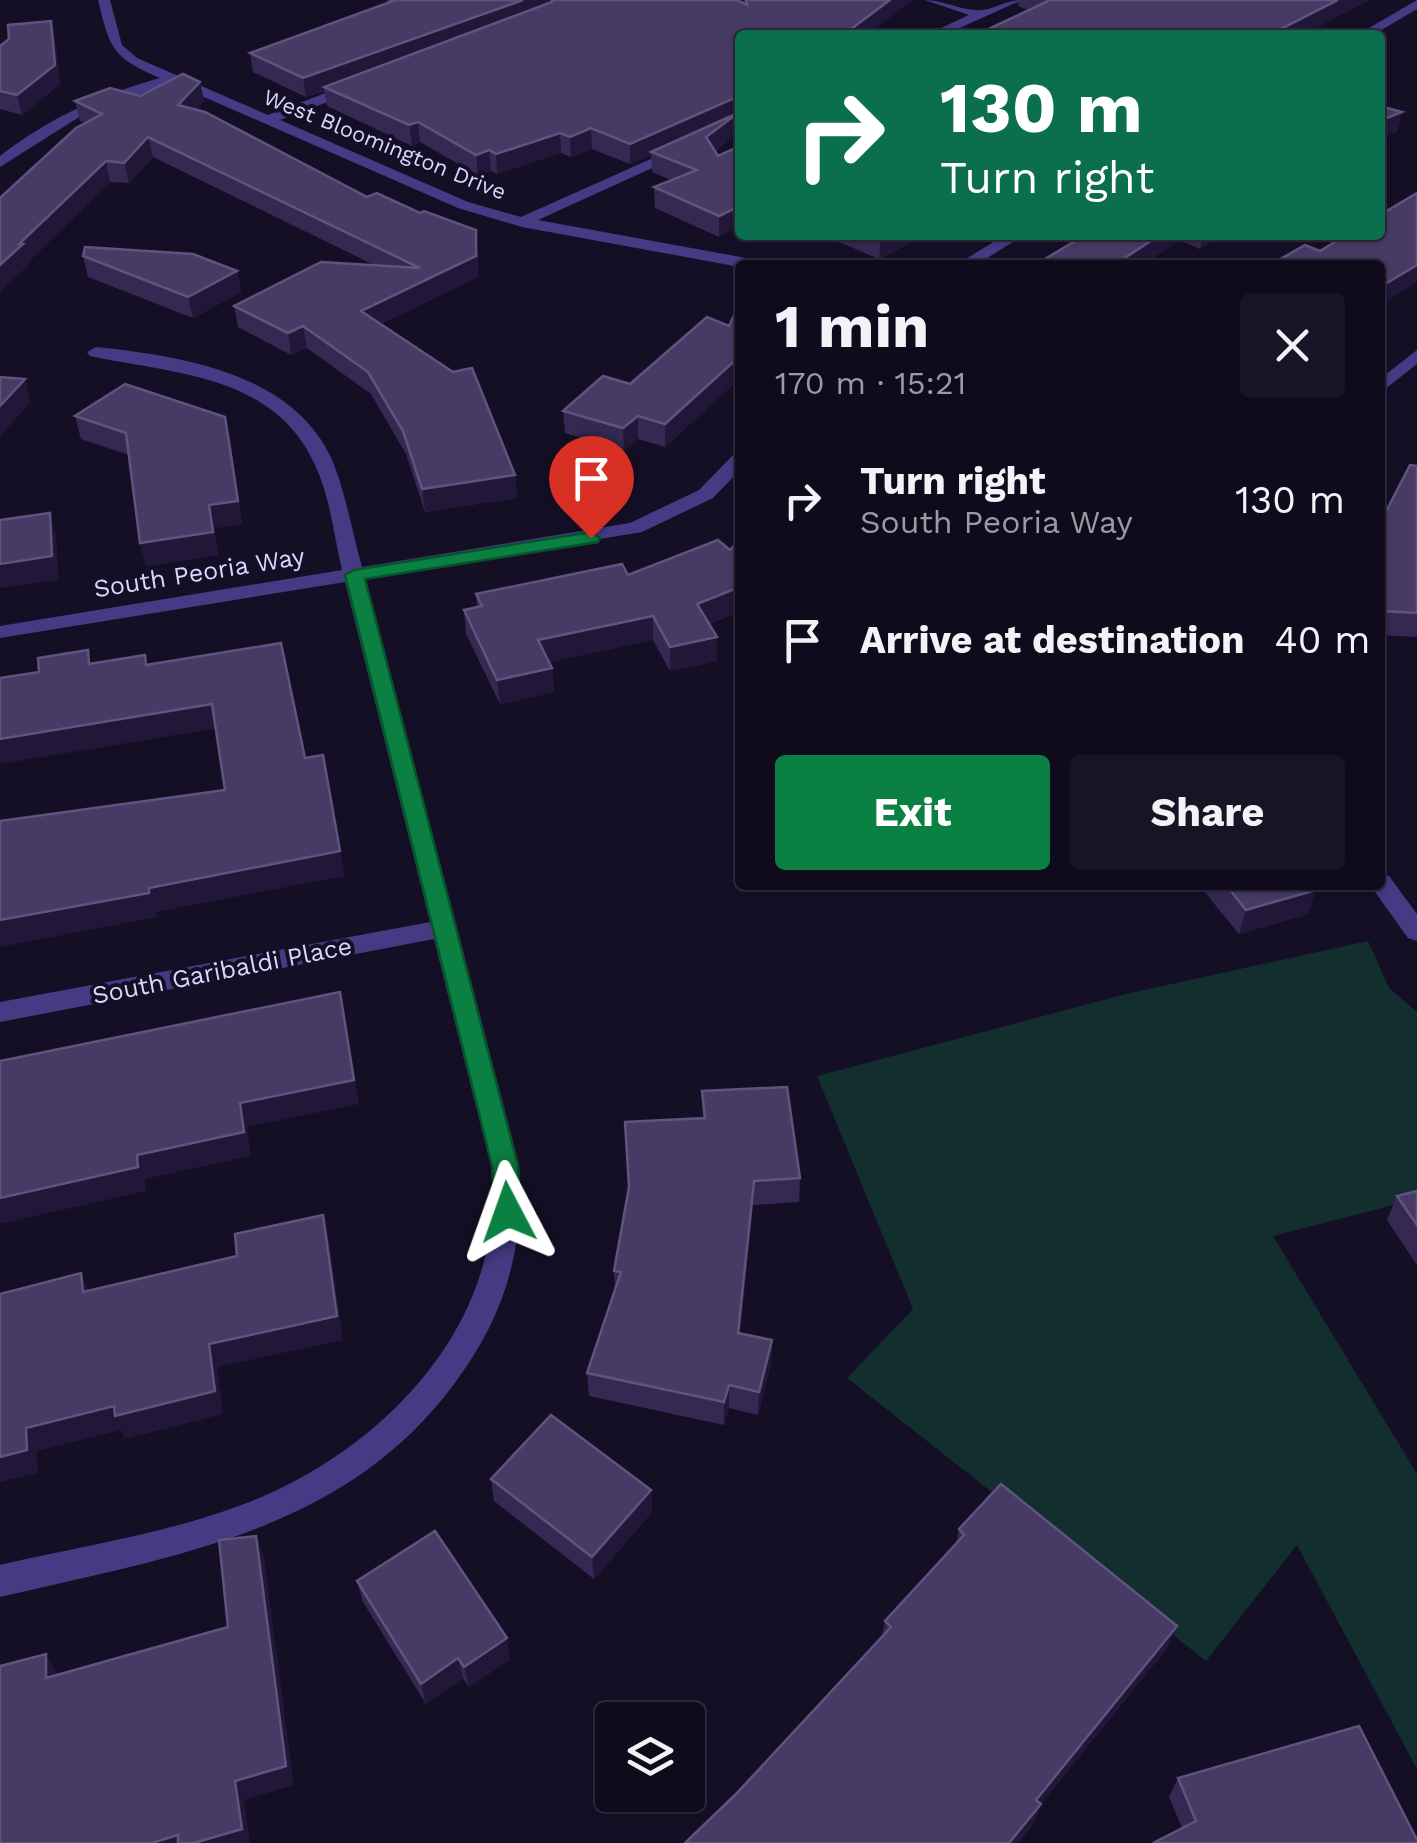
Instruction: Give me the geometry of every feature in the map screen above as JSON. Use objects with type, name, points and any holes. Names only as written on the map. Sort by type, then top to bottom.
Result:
[{"type":"street","name":"West Bloomington Drive","points":[[104,0],[116,46],[132,61],[168,80],[463,205],[522,222],[735,261]]},
{"type":"street","points":[[931,0],[979,14]]},
{"type":"street","points":[[944,30],[1016,0]]},
{"type":"street","points":[[1373,30],[1417,4]]},
{"type":"street","points":[[0,164],[38,132],[98,99],[168,80]]},
{"type":"street","points":[[265,121],[363,84]]},
{"type":"street","points":[[522,222],[735,125]]},
{"type":"street","points":[[973,260],[1007,240]]},
{"type":"street","points":[[0,1581],[198,1532],[288,1501],[336,1477],[390,1435],[456,1355],[484,1310],[500,1262],[508,1212],[505,1166],[326,467],[301,427],[261,396],[177,360],[96,352]]},
{"type":"street","points":[[1385,384],[1417,355]]},
{"type":"street","name":"South Peoria Way","points":[[0,632],[636,528],[706,494],[735,465]]},
{"type":"street","points":[[1385,889],[1417,932]]},
{"type":"street","name":"South Garibaldi Place","points":[[0,1012],[445,928]]},
{"type":"green space","points":[[1368,941],[1389,988],[1417,1012],[1417,1199],[1273,1236],[1417,1474],[1417,1769],[1297,1545],[1206,1661],[847,1378],[913,1309],[817,1076],[1126,994]]},
{"type":"building","points":[[390,0],[523,0],[303,78],[250,53],[393,1]]},
{"type":"building","points":[[737,0],[747,5],[746,0],[890,0],[850,30],[735,30],[735,98],[630,144],[591,128],[570,137],[560,133],[496,154],[489,150],[476,155],[418,122],[409,125],[324,87],[552,2]]},
{"type":"building","points":[[1050,0],[1338,0],[1279,30],[987,30]]},
{"type":"building","points":[[51,21],[55,65],[17,95],[0,91],[0,46],[9,39],[8,25]]},
{"type":"building","points":[[183,74],[200,82],[178,105],[205,112],[367,197],[377,193],[420,213],[424,211],[476,230],[476,256],[361,311],[453,372],[472,368],[515,475],[422,489],[403,431],[368,372],[303,326],[288,333],[234,306],[321,262],[420,268],[148,137],[124,163],[106,161],[0,265],[0,198],[76,128],[102,114],[75,101],[110,88],[140,96]]},
{"type":"building","points":[[1385,107],[1402,112],[1385,119]]},
{"type":"building","points":[[735,114],[706,137],[718,156],[735,148],[735,208],[719,216],[654,187],[697,170],[651,152]]},
{"type":"building","points":[[1417,193],[1417,265],[1385,284],[1385,260],[1279,260],[1305,245],[1320,251],[1338,240],[1385,240],[1385,212]]},
{"type":"building","points":[[1077,240],[1152,240],[1122,260],[1045,259]]},
{"type":"building","points":[[85,247],[193,254],[237,271],[188,297],[83,256]]},
{"type":"building","points":[[735,313],[735,361],[665,424],[638,416],[623,428],[563,411],[603,376],[630,384],[707,317],[729,326]]},
{"type":"building","points":[[0,377],[25,379],[0,406]]},
{"type":"building","points":[[125,384],[225,417],[238,501],[209,505],[213,532],[140,543],[126,433],[75,416]]},
{"type":"building","points":[[1410,465],[1417,466],[1417,613],[1385,611],[1385,513]]},
{"type":"building","points":[[50,513],[52,556],[0,564],[0,520]]},
{"type":"building","points":[[718,540],[730,550],[735,545],[735,589],[697,604],[717,637],[670,647],[653,616],[538,640],[552,668],[497,680],[464,610],[482,606],[476,594],[622,564],[628,575]]},
{"type":"building","points":[[281,643],[305,758],[323,755],[340,851],[149,888],[149,893],[0,920],[0,821],[225,790],[212,704],[0,739],[0,678],[39,672],[38,658],[88,650],[89,664],[145,655],[146,665]]},
{"type":"building","points":[[1230,890],[1316,890],[1246,910]]},
{"type":"building","points":[[340,992],[354,1080],[240,1103],[244,1132],[137,1155],[138,1167],[0,1198],[0,1061]]},
{"type":"building","points":[[787,1087],[800,1178],[754,1181],[738,1333],[772,1340],[759,1392],[729,1385],[724,1402],[587,1373],[621,1272],[614,1271],[629,1187],[625,1122],[705,1118],[702,1091]]},
{"type":"building","points":[[1417,1191],[1417,1225],[1397,1196]]},
{"type":"building","points":[[323,1215],[337,1316],[209,1344],[215,1391],[115,1416],[114,1406],[26,1428],[27,1450],[0,1457],[0,1294],[81,1273],[83,1292],[237,1256],[235,1234]]},
{"type":"building","points":[[551,1415],[651,1490],[592,1557],[491,1479]]},
{"type":"building","points":[[1001,1484],[1177,1626],[1036,1800],[1041,1804],[1009,1843],[685,1843],[736,1794],[891,1627],[885,1621],[964,1535],[959,1529]]},
{"type":"building","points":[[435,1531],[507,1638],[464,1667],[458,1658],[421,1684],[357,1581]]},
{"type":"building","points":[[256,1536],[286,1766],[235,1781],[242,1829],[194,1843],[178,1843],[178,1835],[152,1843],[0,1843],[0,1666],[46,1654],[46,1678],[228,1627],[219,1540]]},
{"type":"building","points":[[1359,1726],[1417,1843],[1153,1843],[1196,1821],[1178,1778]]},
{"type":"route","points":[[508,1212],[505,1166],[354,575],[591,538]]}]
